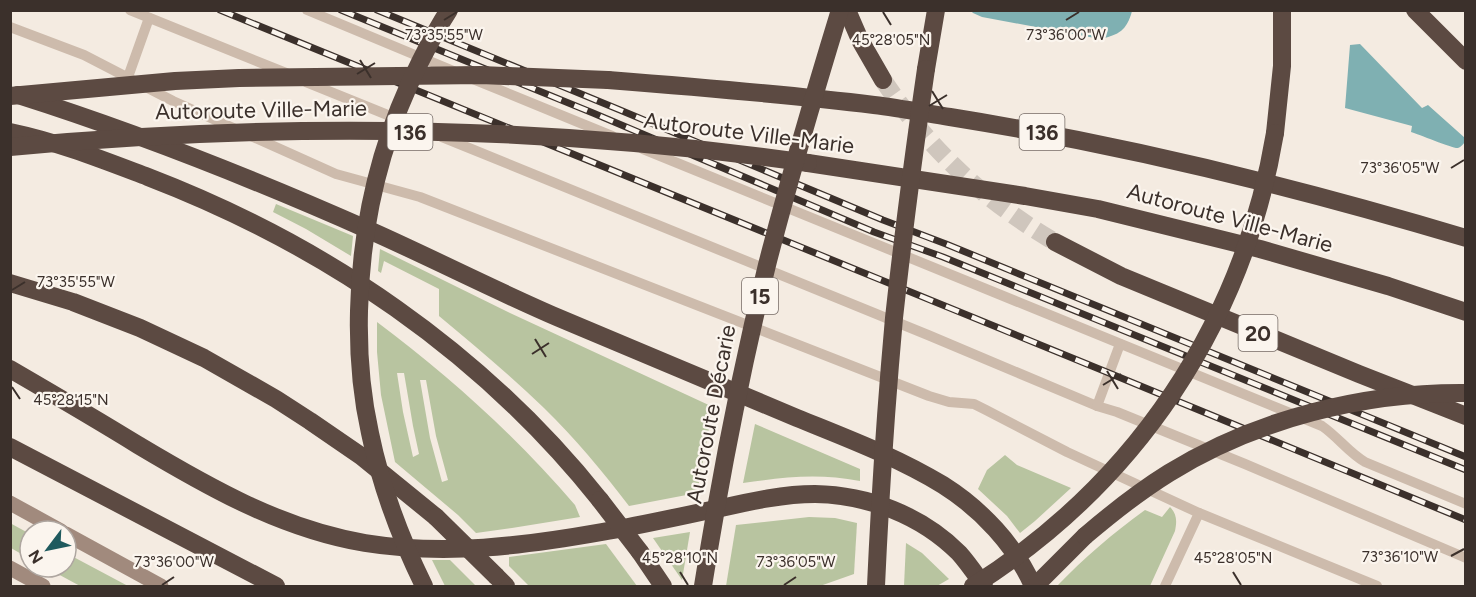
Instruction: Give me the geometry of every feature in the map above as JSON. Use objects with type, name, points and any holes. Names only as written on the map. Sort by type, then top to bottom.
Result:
[{"type":"highway","points":[[424,586],[390,508],[369,431],[360,362],[360,281],[367,219],[392,125],[410,83],[449,10]]},
{"type":"highway","name":"Autoroute Décarie","points":[[703,586],[726,456],[767,266],[840,10]]},
{"type":"highway","points":[[847,10],[860,40],[883,80]]},
{"type":"highway","points":[[876,586],[894,319],[914,150],[936,10]]},
{"type":"highway","points":[[974,586],[1030,548],[1072,512],[1124,458],[1167,402],[1211,330],[1250,236],[1268,173],[1275,134],[1282,66],[1282,10]]},
{"type":"highway","points":[[1415,10],[1466,61]]},
{"type":"highway","name":"Autoroute Ville-Marie","points":[[10,95],[239,78],[481,75],[608,80],[729,89],[876,105],[1045,133],[1226,172],[1337,200],[1466,238]]},
{"type":"highway","points":[[10,95],[148,140],[250,180],[370,231],[557,317],[850,439],[942,485],[961,498],[979,513],[1009,546],[1034,586],[1085,536],[1125,504],[1171,472],[1214,449],[1259,430],[1311,413],[1399,395],[1466,393]]},
{"type":"highway","name":"Autoroute Ville-Marie","points":[[10,147],[119,138],[331,131],[549,137],[761,156],[1098,209],[1225,239],[1388,286],[1466,312]]},
{"type":"highway","points":[[10,132],[63,146],[194,195],[273,232],[386,301],[471,367],[550,442],[600,500],[663,586]]},
{"type":"highway","name":"20","points":[[1055,242],[1138,283],[1466,416]]},
{"type":"highway","points":[[10,283],[73,302],[140,328],[204,358],[276,399],[361,456],[436,517],[501,581]]},
{"type":"highway","points":[[10,369],[164,460],[244,504],[283,520],[336,537],[419,549],[489,548],[602,532],[794,495],[836,495],[873,502],[928,528],[959,554],[984,586]]},
{"type":"highway","points":[[10,447],[276,586]]},
{"type":"main road","points":[[10,503],[39,519]]},
{"type":"main road","points":[[78,541],[161,586]]},
{"type":"main road","points":[[10,568],[43,586]]},
{"type":"lane","points":[[130,10],[1256,469],[1466,558]]},
{"type":"lane","points":[[307,10],[1323,426],[1365,462],[1466,504]]},
{"type":"lane","points":[[128,77],[149,18]]},
{"type":"lane","points":[[10,27],[84,55],[173,101],[336,174],[420,197],[929,396],[949,402],[974,404],[1067,452],[1199,513],[1377,586]]},
{"type":"lane","points":[[1097,406],[1120,344]]},
{"type":"lane","points":[[1165,586],[1199,513]]},
{"type":"green space","points":[[276,204],[353,236],[351,256],[273,212]]},
{"type":"green space","points":[[380,249],[510,313],[713,407],[697,493],[629,506],[588,455],[555,419],[506,373],[439,316],[439,289],[384,261],[381,273],[378,271]]},
{"type":"green space","points":[[377,322],[456,385],[505,431],[575,505],[580,517],[476,533],[395,462],[381,395]],"holes":[[[397,373],[404,373],[419,454],[413,457]],[[420,380],[426,380],[436,436],[448,480],[442,482],[430,438]]]},
{"type":"green space","points":[[755,424],[860,469],[860,481],[830,477],[802,477],[743,483]]},
{"type":"green space","points":[[1005,455],[1017,465],[1071,488],[1020,533],[1007,516],[978,489],[987,470]]},
{"type":"green space","points":[[1170,507],[1176,518],[1175,531],[1150,586],[1057,586],[1099,546],[1145,510],[1162,517]]},
{"type":"green space","points":[[809,517],[835,518],[857,523],[854,574],[820,586],[726,586],[736,525]]},
{"type":"green space","points":[[10,523],[18,527],[18,552],[11,548]]},
{"type":"green space","points":[[690,532],[682,580],[653,538]]},
{"type":"green space","points":[[906,543],[922,553],[949,579],[937,586],[904,586]]},
{"type":"green space","points":[[606,544],[637,586],[529,586],[509,566],[509,557]]},
{"type":"green space","points":[[78,559],[128,586],[80,586],[67,579],[78,579]]},
{"type":"green space","points":[[432,560],[450,560],[476,586],[445,586]]},
{"type":"water","points":[[971,11],[1132,11],[1128,23],[1121,31],[1100,39],[982,17]]},
{"type":"water","points":[[1360,44],[1422,108],[1428,105],[1465,138],[1465,142],[1458,148],[1450,146],[1411,132],[1412,126],[1345,108],[1350,45]]},
{"type":"tunnel","points":[[883,80],[919,129],[959,171],[1004,208],[1055,242]]},
{"type":"railway","points":[[220,10],[1466,520]]},
{"type":"railway","points":[[341,10],[593,113],[874,232],[943,257],[1466,470]]},
{"type":"railway","points":[[377,10],[883,220],[1466,457]]}]
